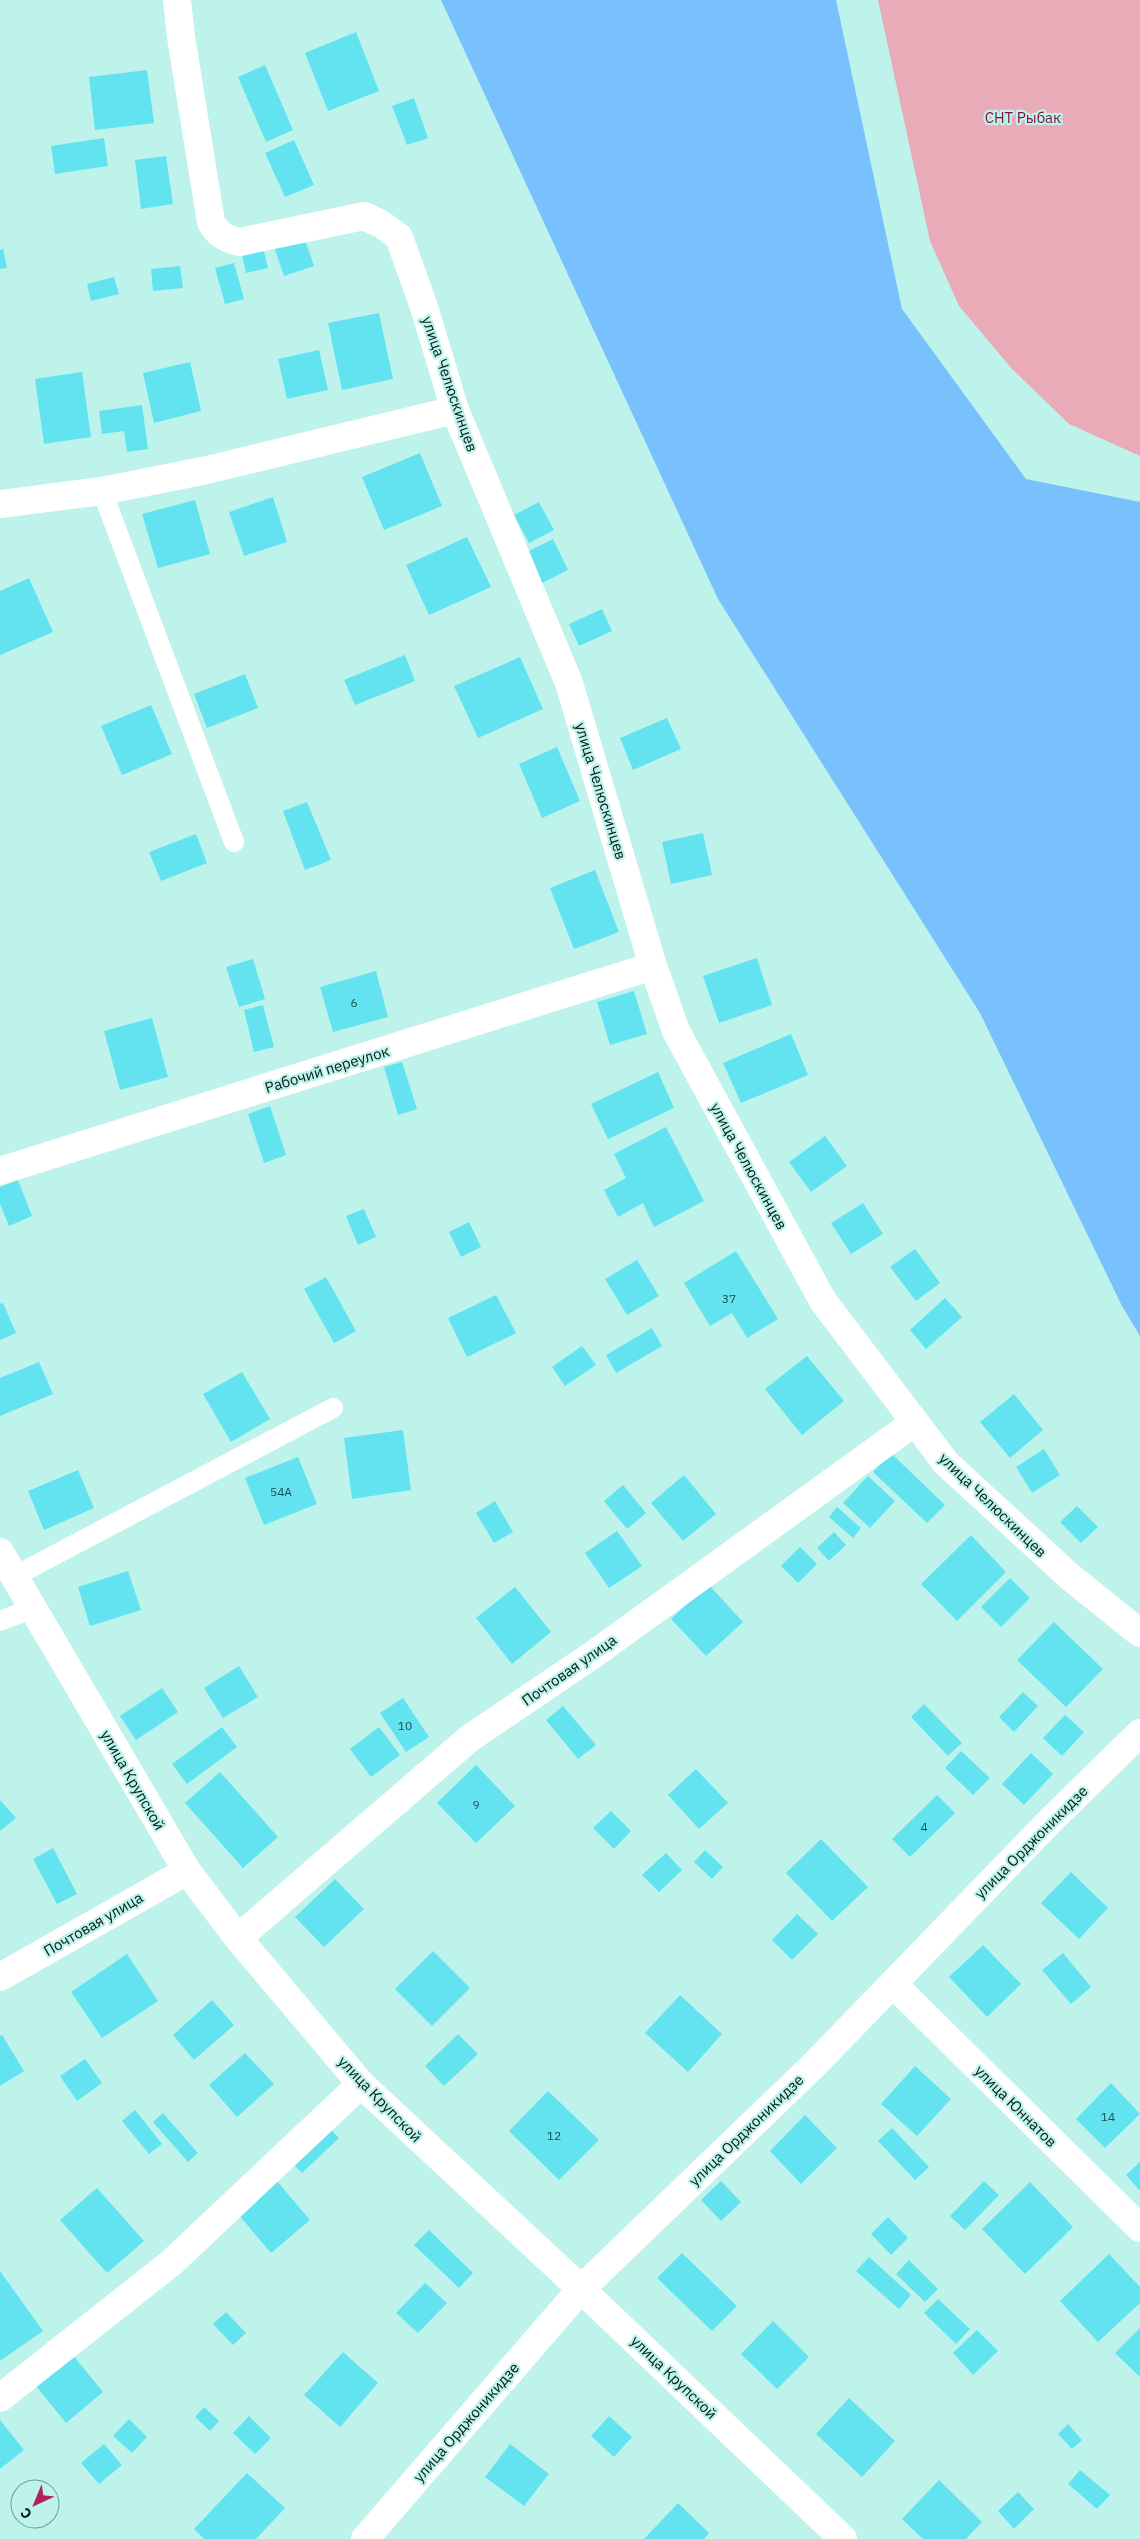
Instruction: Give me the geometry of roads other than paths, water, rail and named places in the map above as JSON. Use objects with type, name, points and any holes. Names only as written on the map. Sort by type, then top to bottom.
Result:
[{"type":"street","name":"улица Челюскинцев","points":[[177,0],[209,212],[215,230],[222,236],[240,242],[364,216],[381,224],[398,237],[424,308],[455,410],[569,683],[653,966],[676,1031],[823,1301],[946,1463],[1069,1576],[1140,1633]]},
{"type":"street","points":[[0,504],[102,491],[207,470],[455,410]]},
{"type":"street","name":"Рабочий переулок","points":[[0,1171],[653,966]]},
{"type":"street","name":"Почтовая улица","points":[[238,1938],[470,1738],[594,1654],[915,1422]]},
{"type":"street","name":"улица Крупской","points":[[0,1552],[187,1871],[238,1938],[360,2084],[581,2289],[843,2539]]},
{"type":"street","name":"улица Орджоникидзе","points":[[365,2539],[581,2289],[815,2064],[1051,1820],[1140,1733]]},
{"type":"street","name":"Почтовая улица","points":[[0,1977],[187,1871]]},
{"type":"street","name":"улица Юннатов","points":[[893,1984],[1140,2228]]},
{"type":"street","points":[[0,2398],[171,2263],[360,2084]]},
{"type":"lane","points":[[102,491],[234,842]]},
{"type":"lane","points":[[15,1576],[333,1408]]},
{"type":"lane","points":[[0,1621],[33,1608]]},
{"type":"water","points":[[441,0],[836,0],[902,309],[1026,479],[1140,502],[1140,1336],[1122,1306],[980,1013],[718,599]]},
{"type":"park label","name":"СНТ Рыбак","points":[[1023,117]]}]
